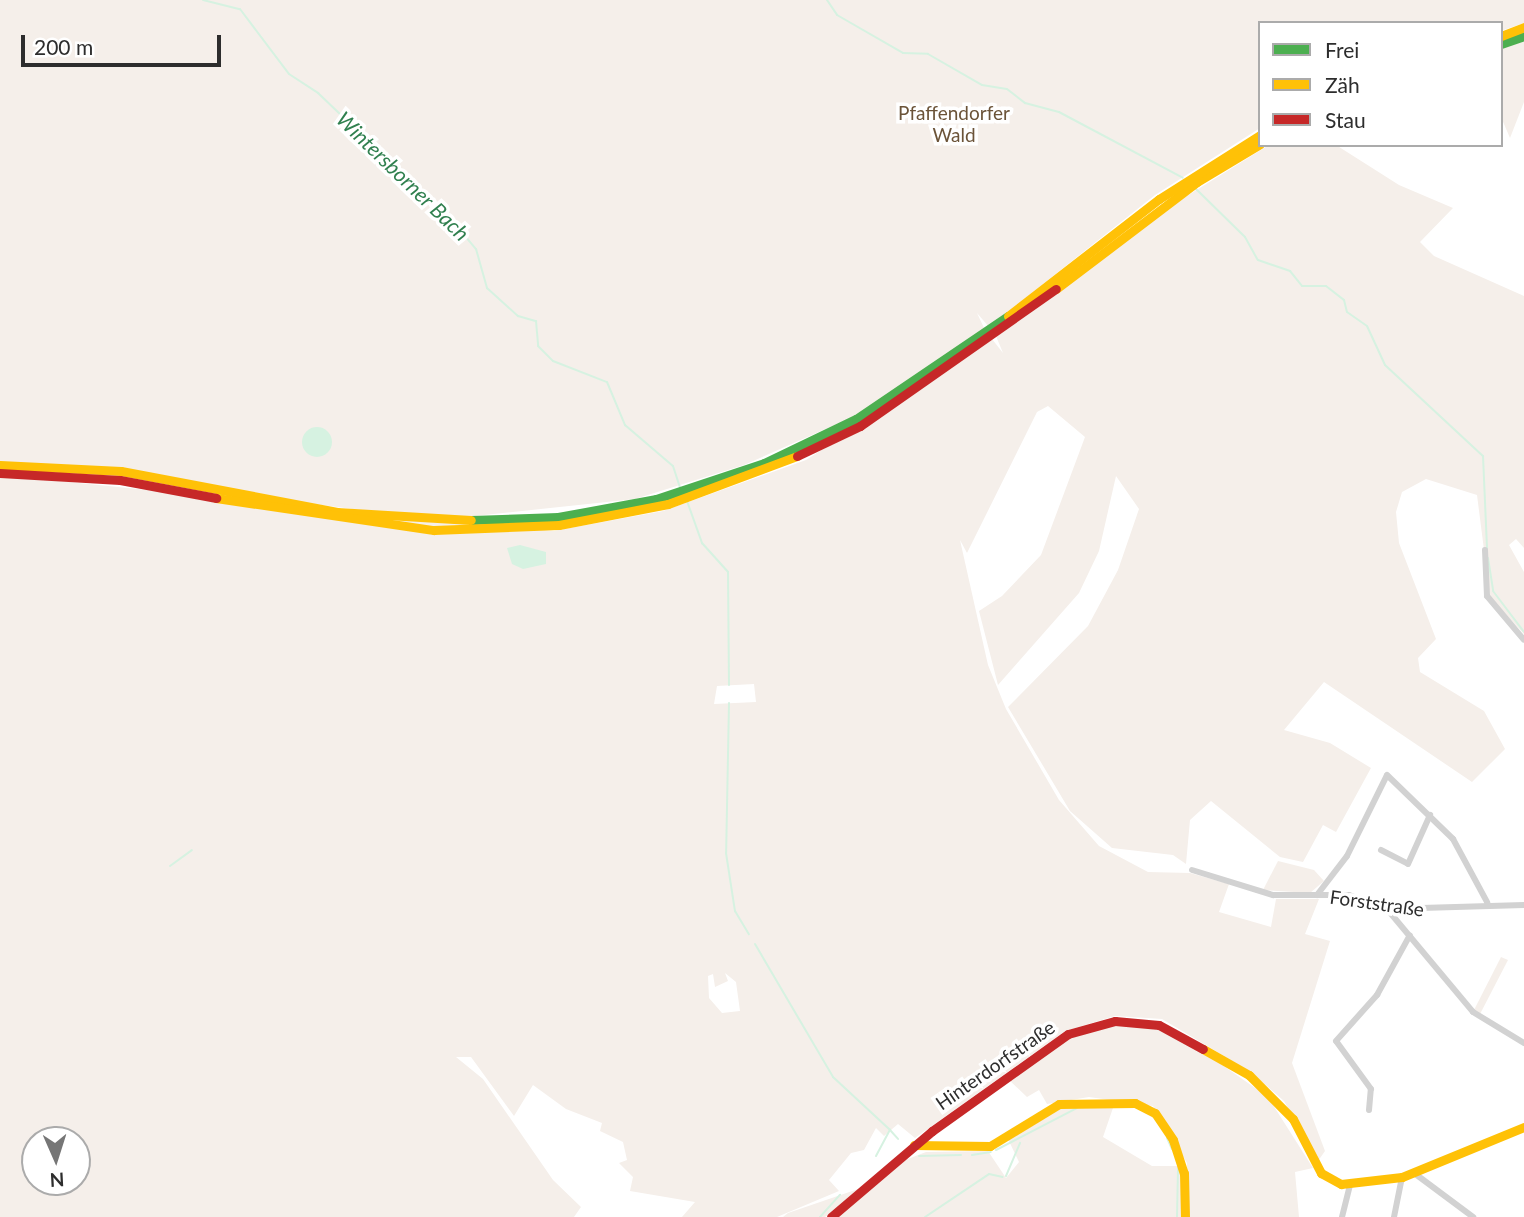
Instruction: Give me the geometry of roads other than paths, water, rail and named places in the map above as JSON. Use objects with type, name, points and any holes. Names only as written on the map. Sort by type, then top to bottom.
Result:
[{"type":"main road","points":[[1503,35],[1524,27]]},
{"type":"main road","points":[[1503,43],[1524,36]]},
{"type":"main road","points":[[0,473],[120,480],[398,527],[559,521],[656,499],[796,454],[933,371],[1258,136]]},
{"type":"main road","points":[[1100,248],[1258,145]]},
{"type":"main road","points":[[0,465],[121,471],[399,519],[559,521]]},
{"type":"main road","name":"Hinterdorfstraße","points":[[831,1217],[914,1145],[1068,1034],[1115,1021],[1148,1024],[1190,1039],[1249,1075],[1293,1119],[1327,1180],[1350,1186]]},
{"type":"main road","points":[[914,1145],[987,1147],[1059,1104],[1135,1103],[1154,1113],[1173,1140],[1184,1173],[1185,1217]]},
{"type":"main road","points":[[1350,1186],[1414,1173],[1524,1127]]},
{"type":"street","points":[[1485,551],[1487,596],[1524,640]]},
{"type":"street","points":[[1317,894],[1347,856],[1387,775],[1453,839],[1487,902]]},
{"type":"street","points":[[1381,850],[1408,864],[1430,815]]},
{"type":"street","name":"Forststraße","points":[[1192,870],[1273,895],[1352,895],[1387,909],[1441,911],[1487,902],[1524,905]]},
{"type":"street","points":[[1387,909],[1473,1012],[1524,1044]]},
{"type":"street","points":[[1369,1110],[1371,1089],[1336,1041],[1377,995],[1410,935]]},
{"type":"street","points":[[1427,1183],[1430,1167]]},
{"type":"street","points":[[1414,1173],[1460,1214],[1473,1217]]},
{"type":"street","points":[[1394,1217],[1402,1177]]},
{"type":"street","points":[[1342,1217],[1350,1186]]},
{"type":"waterway","name":"Wintersborner Bach","points":[[203,0],[240,9],[289,74],[318,93],[455,224],[476,249],[487,288],[518,316],[536,321],[538,346],[553,361],[607,382],[625,425],[673,466],[680,487]]},
{"type":"waterway","points":[[827,0],[837,15],[903,53],[928,54],[982,85],[1007,89],[1025,103],[1059,112],[1183,178]]},
{"type":"waterway","points":[[1195,188],[1245,237],[1258,260],[1290,271],[1302,286],[1326,286],[1344,300],[1347,312],[1367,326],[1385,365],[1483,456],[1487,549]]},
{"type":"waterway","name":"Wintersborner Bach","points":[[687,501],[702,543],[728,572],[729,685]]},
{"type":"waterway","points":[[1488,558],[1493,591],[1524,632]]},
{"type":"waterway","name":"Wintersborner Bach","points":[[729,703],[726,853],[735,911],[749,934]]},
{"type":"waterway","points":[[170,866],[192,850]]},
{"type":"waterway","name":"Wintersborner Bach","points":[[755,944],[833,1077],[890,1130]]},
{"type":"waterway","points":[[996,1150],[1077,1108]]},
{"type":"waterway","points":[[876,1156],[890,1130],[898,1139]]},
{"type":"waterway","points":[[1167,1138],[1172,1149]]},
{"type":"waterway","points":[[1006,1176],[1020,1143]]},
{"type":"waterway","points":[[972,1155],[991,1152]]},
{"type":"waterway","points":[[919,1156],[961,1155]]},
{"type":"waterway","points":[[1177,1217],[1178,1168]]},
{"type":"waterway","points":[[925,1217],[989,1174],[1003,1177]]},
{"type":"waterway","points":[[820,1217],[840,1195]]},
{"type":"park label","name":"Pfaffendorfer Wald","points":[[954,124]]}]
